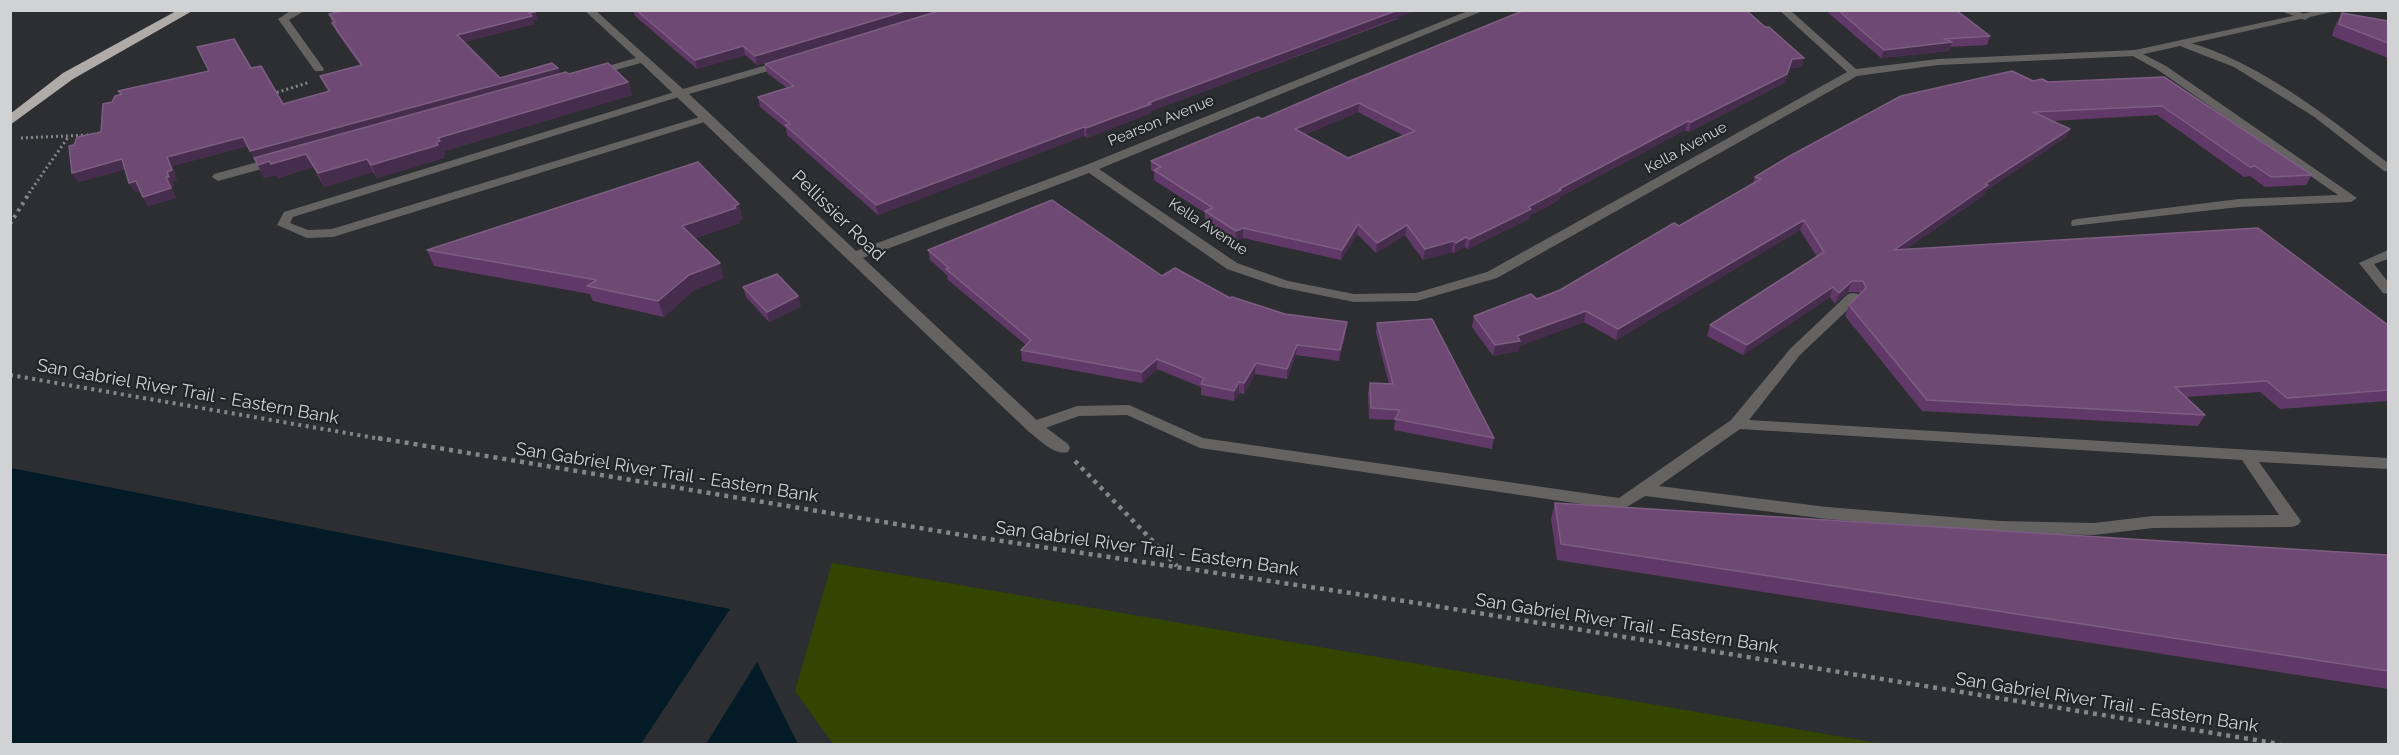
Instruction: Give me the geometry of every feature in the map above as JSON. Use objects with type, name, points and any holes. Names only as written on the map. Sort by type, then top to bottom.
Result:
[{"type":"highway","points":[[10,121],[68,76],[190,10]]},
{"type":"street","points":[[301,10],[283,19],[319,69]]},
{"type":"street","name":"Pellissier Road","points":[[589,10],[681,93],[1034,428],[1062,448]]},
{"type":"street","name":"Pearson Avenue","points":[[852,257],[1090,168],[1480,10]]},
{"type":"street","points":[[1784,10],[1854,73]]},
{"type":"street","points":[[2283,10],[2305,17]]},
{"type":"street","name":"Kella Avenue","points":[[1090,168],[1232,266],[1285,284],[1354,298],[1417,297],[1492,275],[1854,73],[1938,62],[2135,53],[2336,10]]},
{"type":"street","points":[[2184,44],[2238,64],[2317,114],[2388,168]]},
{"type":"street","points":[[2077,223],[2239,203],[2351,198],[2162,68],[2135,53]]},
{"type":"street","points":[[579,77],[643,59]]},
{"type":"street","points":[[707,118],[333,233],[307,234],[283,225],[288,214],[793,60]]},
{"type":"street","points":[[218,177],[286,158]]},
{"type":"street","points":[[2388,254],[2366,263],[2388,290]]},
{"type":"street","points":[[1034,428],[1077,411],[1129,410],[1200,443],[1622,504],[1737,424],[1795,352],[1853,297]]},
{"type":"street","points":[[1737,424],[2388,464]]},
{"type":"street","points":[[1641,490],[1827,513],[2000,527],[2094,529],[2153,522],[2292,521],[2247,456]]},
{"type":"path","points":[[264,97],[311,82],[319,69]]},
{"type":"path","points":[[21,138],[91,135]]},
{"type":"path","points":[[10,224],[69,136]]},
{"type":"path","name":"San Gabriel River Trail - Eastern Bank","points":[[10,375],[122,396],[962,535],[1177,566],[2280,744]]},
{"type":"path","points":[[1062,448],[1177,566]]},
{"type":"green space","points":[[832,563],[1883,744],[833,744],[795,691]]},
{"type":"water","points":[[11,468],[730,609],[641,744],[11,744]]},
{"type":"water","points":[[757,662],[798,744],[706,744]]},
{"type":"building","points":[[345,10],[534,10],[535,12],[529,13],[532,16],[457,35],[500,78],[552,63],[558,68],[250,151],[243,137],[167,157],[172,170],[167,172],[169,177],[166,177],[171,188],[143,197],[136,181],[129,183],[122,159],[72,173],[69,146],[74,145],[77,137],[101,132],[103,104],[112,102],[115,96],[122,94],[118,91],[209,71],[197,47],[234,39],[251,68],[261,66],[283,104],[330,91],[320,76],[362,65],[332,23],[335,22],[329,14]]},
{"type":"building","points":[[636,10],[909,10],[755,56],[743,46],[695,60]]},
{"type":"building","points":[[942,10],[1398,10],[876,205],[785,125],[790,124],[758,97],[794,86],[765,64]]},
{"type":"building","points":[[1525,10],[1746,10],[1804,58],[1792,59],[1787,74],[1691,122],[1688,121],[1559,189],[1561,190],[1528,207],[1531,209],[1470,239],[1466,237],[1456,243],[1453,241],[1425,249],[1407,225],[1377,243],[1358,224],[1342,250],[1243,228],[1236,231],[1205,211],[1213,208],[1154,170],[1161,167],[1151,161],[1258,117],[1262,119]],"holes":[[[1359,103],[1415,131],[1348,158],[1295,129]]]},
{"type":"building","points":[[1838,10],[1956,10],[1990,36],[1944,39],[1952,42],[1884,50]]},
{"type":"building","points":[[2342,13],[2388,21],[2388,43],[2339,24]]},
{"type":"building","points":[[608,63],[628,82],[438,138],[440,141],[436,142],[438,145],[371,165],[367,159],[318,173],[306,154],[271,164],[269,161],[258,165],[254,158],[566,72],[569,74]]},
{"type":"building","points":[[2012,71],[2033,81],[2042,79],[2048,82],[2164,77],[2312,175],[2271,177],[2255,166],[2250,167],[2162,106],[2033,112],[2070,129],[1985,184],[1988,185],[1894,250],[2258,228],[2388,325],[2388,390],[2287,398],[2267,381],[2175,387],[2205,415],[1927,400],[1849,305],[1866,288],[1863,281],[1852,281],[1839,293],[1833,287],[1747,345],[1710,325],[1824,252],[1804,220],[1618,329],[1586,311],[1517,336],[1520,341],[1495,345],[1474,316],[1531,294],[1537,299],[1560,290],[1674,223],[1679,226],[1761,179],[1755,177],[1788,157],[1901,96]]},
{"type":"building","points":[[698,162],[739,204],[734,206],[736,208],[682,226],[720,263],[689,275],[658,301],[587,286],[597,280],[427,250]]},
{"type":"building","points":[[1052,200],[1162,276],[1175,268],[1230,298],[1285,314],[1347,322],[1340,350],[1297,345],[1287,369],[1256,363],[1244,383],[1239,382],[1234,391],[1201,384],[1204,378],[1157,359],[1142,372],[1021,350],[1031,340],[946,269],[949,268],[928,250]]},
{"type":"building","points":[[777,274],[798,296],[767,312],[743,287]]},
{"type":"building","points":[[1432,319],[1494,438],[1395,419],[1400,410],[1371,408],[1370,383],[1393,384],[1377,323]]},
{"type":"building","points":[[1555,503],[2388,555],[2388,671],[1561,544]]}]
